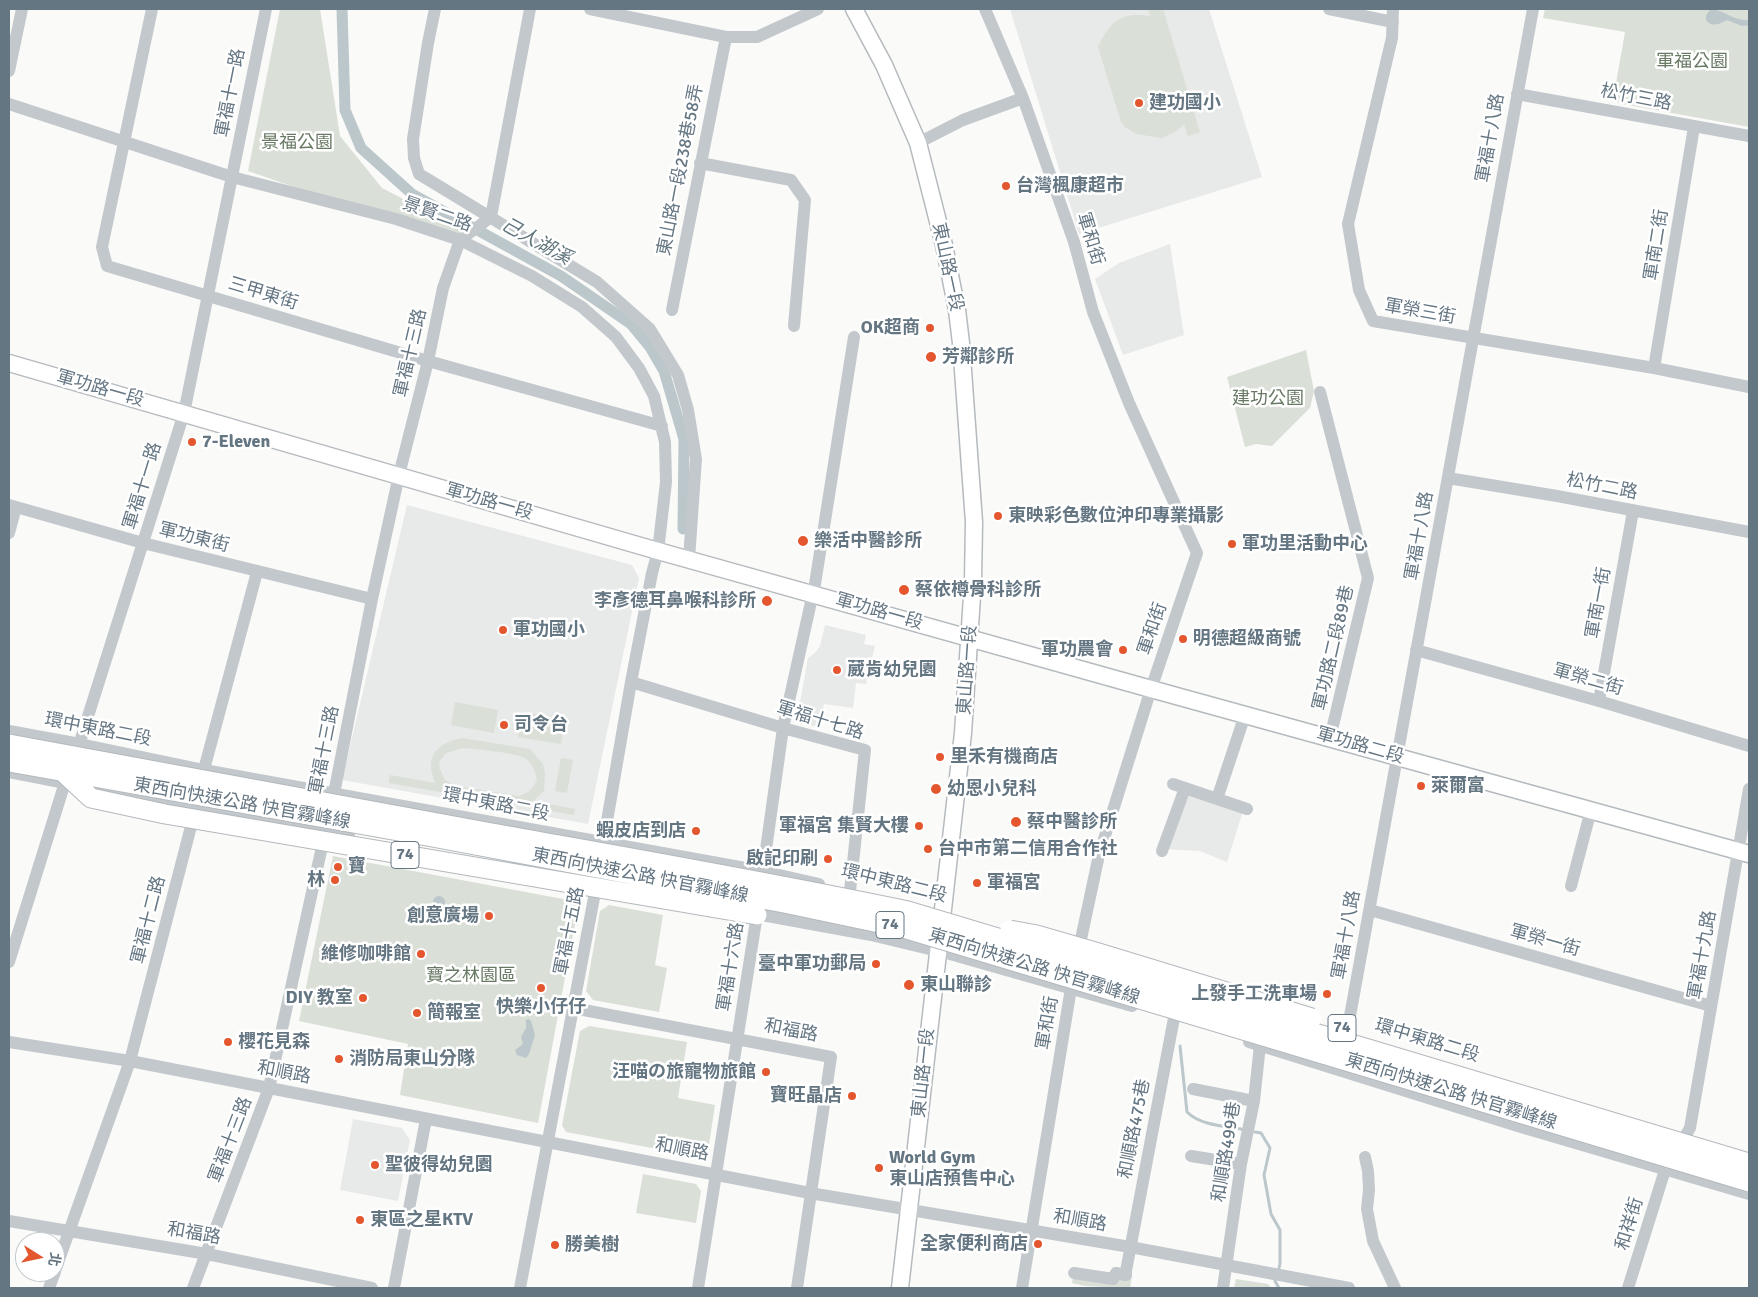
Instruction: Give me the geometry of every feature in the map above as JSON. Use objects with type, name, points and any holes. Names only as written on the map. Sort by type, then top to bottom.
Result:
[{"type":"highway","name":"東西向快速公路 快官霧峰線","points":[[9,744],[937,915],[1749,1163]]},
{"type":"highway","name":"東西向快速公路 快官霧峰線","points":[[9,762],[64,777],[432,837],[784,903],[903,928],[1749,1182]]},
{"type":"highway","name":"74","points":[[64,777],[91,798],[165,814],[757,915]]},
{"type":"highway","name":"74","points":[[937,915],[1046,937],[1749,1150]]},
{"type":"main road","name":"東山路一段","points":[[854,9],[884,65],[918,143],[944,245],[957,310],[961,343],[974,522],[970,638],[963,734],[937,915],[938,952],[900,1288]]},
{"type":"main road","name":"軍功路一段","points":[[9,363],[658,551],[970,638]]},
{"type":"main road","name":"軍功路二段","points":[[970,638],[1744,852]]},
{"type":"street","points":[[9,71],[22,9]]},
{"type":"street","name":"三甲東街","points":[[152,9],[102,247],[107,266],[428,361],[662,426]]},
{"type":"street","name":"軍福十一路","points":[[9,962],[64,777],[80,744],[184,413],[266,9]]},
{"type":"street","points":[[435,9],[413,139],[414,158],[419,174],[598,282],[650,329],[678,374],[688,410],[696,459],[689,559]]},
{"type":"street","points":[[460,240],[491,217],[530,9]]},
{"type":"street","points":[[590,9],[726,37],[757,37],[818,9]]},
{"type":"street","name":"軍和街","points":[[985,9],[1023,98],[1074,242],[1093,312],[1129,403],[1197,553],[1151,689],[1099,855],[1071,989],[1022,1288]]},
{"type":"street","points":[[1329,9],[1393,22]]},
{"type":"street","name":"軍榮三街","points":[[1394,9],[1392,38],[1348,224],[1359,290],[1373,322],[1654,368],[1749,387]]},
{"type":"street","name":"軍福十八路","points":[[1340,1070],[1533,9]]},
{"type":"street","name":"東山路一段238巷58弄","points":[[672,310],[726,37]]},
{"type":"street","name":"松竹三路","points":[[1517,94],[1749,136]]},
{"type":"street","points":[[918,143],[963,120],[1023,98]]},
{"type":"street","name":"景賢二路","points":[[9,104],[232,177],[396,219],[460,240],[532,276],[582,307],[616,338],[639,368],[654,396],[665,442],[666,482],[658,551]]},
{"type":"street","name":"軍南二街","points":[[1654,368],[1694,127]]},
{"type":"street","points":[[700,163],[791,180],[805,200],[794,326]]},
{"type":"street","name":"軍福十三路","points":[[194,1288],[269,1088],[335,793],[372,599],[399,476],[428,361],[443,288],[460,240]]},
{"type":"street","name":"軍福十六路","points":[[698,1288],[757,915],[783,728],[813,593],[854,337]]},
{"type":"street","name":"軍功路二段89巷","points":[[1320,392],[1368,578],[1330,738]]},
{"type":"street","name":"松竹二路","points":[[1448,478],[1557,496],[1749,532]]},
{"type":"street","points":[[9,533],[12,506]]},
{"type":"street","name":"軍功東街","points":[[12,506],[143,543],[372,599]]},
{"type":"street","name":"軍南一街","points":[[1600,701],[1633,511]]},
{"type":"street","name":"軍福十五路","points":[[520,1288],[595,895],[631,682],[658,551]]},
{"type":"street","name":"軍福十二路","points":[[65,1245],[130,1062],[204,770],[257,572]]},
{"type":"street","name":"軍榮二街","points":[[1416,650],[1600,701],[1749,746]]},
{"type":"street","name":"軍福十七路","points":[[631,682],[783,728],[865,750],[850,891]]},
{"type":"street","points":[[1217,799],[1246,715]]},
{"type":"street","name":"環中東路二段","points":[[9,731],[204,770],[762,871],[850,891],[1078,952],[1347,1035],[1687,1133],[1749,1157]]},
{"type":"street","points":[[9,772],[64,777],[195,808],[711,900],[757,915],[871,935],[1174,1018],[1521,1127],[1749,1194]]},
{"type":"street","points":[[1162,851],[1179,786],[1247,809]]},
{"type":"street","name":"軍福十九路","points":[[1687,1133],[1744,852],[1749,789]]},
{"type":"street","points":[[1571,886],[1591,810]]},
{"type":"street","points":[[429,850],[501,874],[595,895],[708,914],[757,915]]},
{"type":"street","name":"軍榮一街","points":[[1370,910],[1712,1006]]},
{"type":"street","name":"和福路","points":[[573,1008],[831,1057],[797,1288]]},
{"type":"street","name":"和順路475巷","points":[[1074,1273],[1114,1280],[1116,1273],[1126,1275],[1174,1018]]},
{"type":"street","name":"和順路","points":[[9,1042],[269,1088],[810,1193],[1130,1247],[1349,1288]]},
{"type":"street","name":"和順路499巷","points":[[1223,1288],[1242,1164],[1254,1101],[1260,1045]]},
{"type":"street","points":[[1193,1089],[1254,1101]]},
{"type":"street","points":[[394,1288],[426,1119]]},
{"type":"street","name":"和祥街","points":[[1628,1288],[1665,1170],[1687,1133]]},
{"type":"street","points":[[1191,1156],[1242,1164]]},
{"type":"street","points":[[1365,1157],[1369,1190],[1367,1209],[1373,1241],[1395,1288]]},
{"type":"street","name":"和福路","points":[[9,1221],[207,1254],[335,1285],[372,1288]]},
{"type":"shaded area","name":"建功國小","points":[[1010,9],[1209,9],[1262,177],[1079,234]]},
{"type":"shaded area","points":[[1712,9],[1735,18],[1749,20],[1749,25],[1742,26],[1727,20],[1713,25],[1706,20],[1708,12]]},
{"type":"shaded area","points":[[1170,244],[1184,335],[1123,355],[1095,279],[1119,263]]},
{"type":"shaded area","name":"軍功國小","points":[[407,505],[632,565],[639,578],[588,824],[342,780]]},
{"type":"shaded area","name":"葳肯幼兒園","points":[[825,625],[866,635],[864,644],[875,646],[866,684],[856,683],[853,708],[824,704],[820,728],[803,723],[798,713],[808,658],[820,646]]},
{"type":"shaded area","points":[[1188,791],[1243,811],[1227,862],[1200,851],[1166,849]]},
{"type":"shaded area","points":[[437,896],[441,896],[445,902],[441,908],[437,908],[433,904],[433,900]]},
{"type":"shaded area","points":[[529,1019],[535,1035],[526,1058],[517,1055],[515,1050],[523,1044],[521,1037],[526,1028],[526,1020]]},
{"type":"shaded area","name":"聖彼得幼兒園","points":[[353,1119],[402,1128],[410,1140],[398,1201],[340,1190]]},
{"type":"green space","name":"景福公園","points":[[280,9],[320,9],[340,136],[382,188],[467,232],[462,245],[248,171]]},
{"type":"green space","points":[[1148,9],[1163,9],[1200,132],[1188,136],[1184,124],[1178,130],[1162,138],[1136,134],[1121,122],[1098,47],[1108,30],[1118,20],[1131,15],[1150,16]]},
{"type":"green space","name":"軍福公園","points":[[1545,9],[1749,9],[1749,127],[1622,104],[1613,100],[1625,32],[1543,18]]},
{"type":"green space","name":"建功公園","points":[[1306,350],[1314,391],[1310,408],[1272,446],[1256,444],[1245,447],[1227,377]]},
{"type":"green space","points":[[455,702],[498,710],[494,733],[451,725]]},
{"type":"green space","points":[[522,712],[565,719],[561,744],[518,737]]},
{"type":"green space","points":[[462,738],[530,749],[543,764],[545,773],[544,791],[533,801],[575,809],[574,815],[389,783],[390,775],[435,783],[431,771],[433,755],[445,744]],"holes":[[[463,748],[507,753],[522,757],[532,765],[537,780],[530,790],[519,796],[456,786],[445,780],[439,762],[446,753]]]},
{"type":"green space","points":[[561,758],[573,760],[567,793],[555,791]]},
{"type":"green space","name":"寶之林園區","points":[[333,856],[579,902],[538,1123],[400,1095],[408,1044],[299,1021]]},
{"type":"green space","points":[[609,905],[663,915],[655,965],[667,968],[659,1012],[593,1000],[586,991],[600,911]]},
{"type":"green space","points":[[589,1026],[687,1042],[678,1098],[715,1105],[708,1151],[700,1157],[566,1132],[562,1125],[580,1031]]},
{"type":"green space","points":[[643,1174],[696,1184],[701,1191],[696,1223],[636,1213]]},
{"type":"green space","points":[[1074,1271],[1109,1272],[1132,1276],[1130,1288],[1085,1286],[1072,1283]]},
{"type":"green space","points":[[1236,1279],[1268,1284],[1271,1288],[1234,1288]]},
{"type":"waterway","name":"己人湖溪","points":[[342,9],[345,110],[361,148],[412,194],[561,276],[631,324],[650,347],[664,371],[684,439],[683,529]]},
{"type":"waterway","name":"己人湖溪","points":[[1180,1046],[1187,1112],[1198,1120],[1219,1126],[1241,1129]]},
{"type":"waterway","name":"己人湖溪","points":[[1255,1132],[1261,1133],[1270,1148],[1264,1175],[1271,1214],[1280,1230],[1280,1264],[1278,1272]]},
{"type":"waterway","name":"己人湖溪","points":[[1276,1278],[1275,1281],[1279,1288]]},
{"type":"place","name":"建功國小","points":[[1139,103]]},
{"type":"place","name":"台灣楓康超市","points":[[1006,186]]},
{"type":"place","name":"OK超商","points":[[930,328]]},
{"type":"place","name":"芳鄰診所","points":[[931,357]]},
{"type":"place","name":"7-Eleven","points":[[192,442]]},
{"type":"place","name":"東映彩色數位沖印專業攝影","points":[[998,516]]},
{"type":"place","name":"樂活中醫診所","points":[[803,541]]},
{"type":"place","name":"軍功里活動中心","points":[[1232,544]]},
{"type":"place","name":"蔡依樽骨科診所","points":[[904,590]]},
{"type":"place","name":"李彥德耳鼻喉科診所","points":[[767,601]]},
{"type":"place","name":"軍功國小","points":[[503,630]]},
{"type":"place","name":"明德超級商號","points":[[1183,639]]},
{"type":"place","name":"軍功農會","points":[[1123,650]]},
{"type":"place","name":"葳肯幼兒園","points":[[837,670]]},
{"type":"place","name":"司令台","points":[[504,725]]},
{"type":"place","name":"里禾有機商店","points":[[940,757]]},
{"type":"place","name":"萊爾富","points":[[1421,786]]},
{"type":"place","name":"幼恩小兒科","points":[[936,789]]},
{"type":"place","name":"蔡中醫診所","points":[[1016,822]]},
{"type":"place","name":"軍福宮 集賢大樓","points":[[919,826]]},
{"type":"place","name":"蝦皮店到店","points":[[696,831]]},
{"type":"place","name":"台中市第二信用合作社","points":[[928,849]]},
{"type":"place","name":"啟記印刷","points":[[828,859]]},
{"type":"place","name":"寶","points":[[338,867]]},
{"type":"place","name":"林","points":[[335,880]]},
{"type":"place","name":"軍福宮","points":[[977,883]]},
{"type":"place","name":"創意廣場","points":[[489,916]]},
{"type":"place","name":"維修咖啡館","points":[[421,954]]},
{"type":"place","name":"臺中軍功郵局","points":[[876,964]]},
{"type":"place","name":"東山聯診","points":[[909,985]]},
{"type":"place","name":"快樂小仔仔","points":[[541,988]]},
{"type":"place","name":"上發手工洗車場","points":[[1327,994]]},
{"type":"place","name":"DIY 教室","points":[[363,998]]},
{"type":"place","name":"簡報室","points":[[417,1013]]},
{"type":"place","name":"櫻花見森","points":[[228,1042]]},
{"type":"place","name":"消防局東山分隊","points":[[339,1059]]},
{"type":"place","name":"汪喵の旅寵物旅館","points":[[766,1072]]},
{"type":"place","name":"寶旺晶店","points":[[852,1096]]},
{"type":"place","name":"聖彼得幼兒園","points":[[375,1165]]},
{"type":"place","name":"World Gym 東山店預售中心","points":[[879,1168]]},
{"type":"place","name":"東區之星KTV","points":[[360,1220]]},
{"type":"place","name":"全家便利商店","points":[[1038,1244]]},
{"type":"place","name":"勝美樹","points":[[555,1245]]}]
